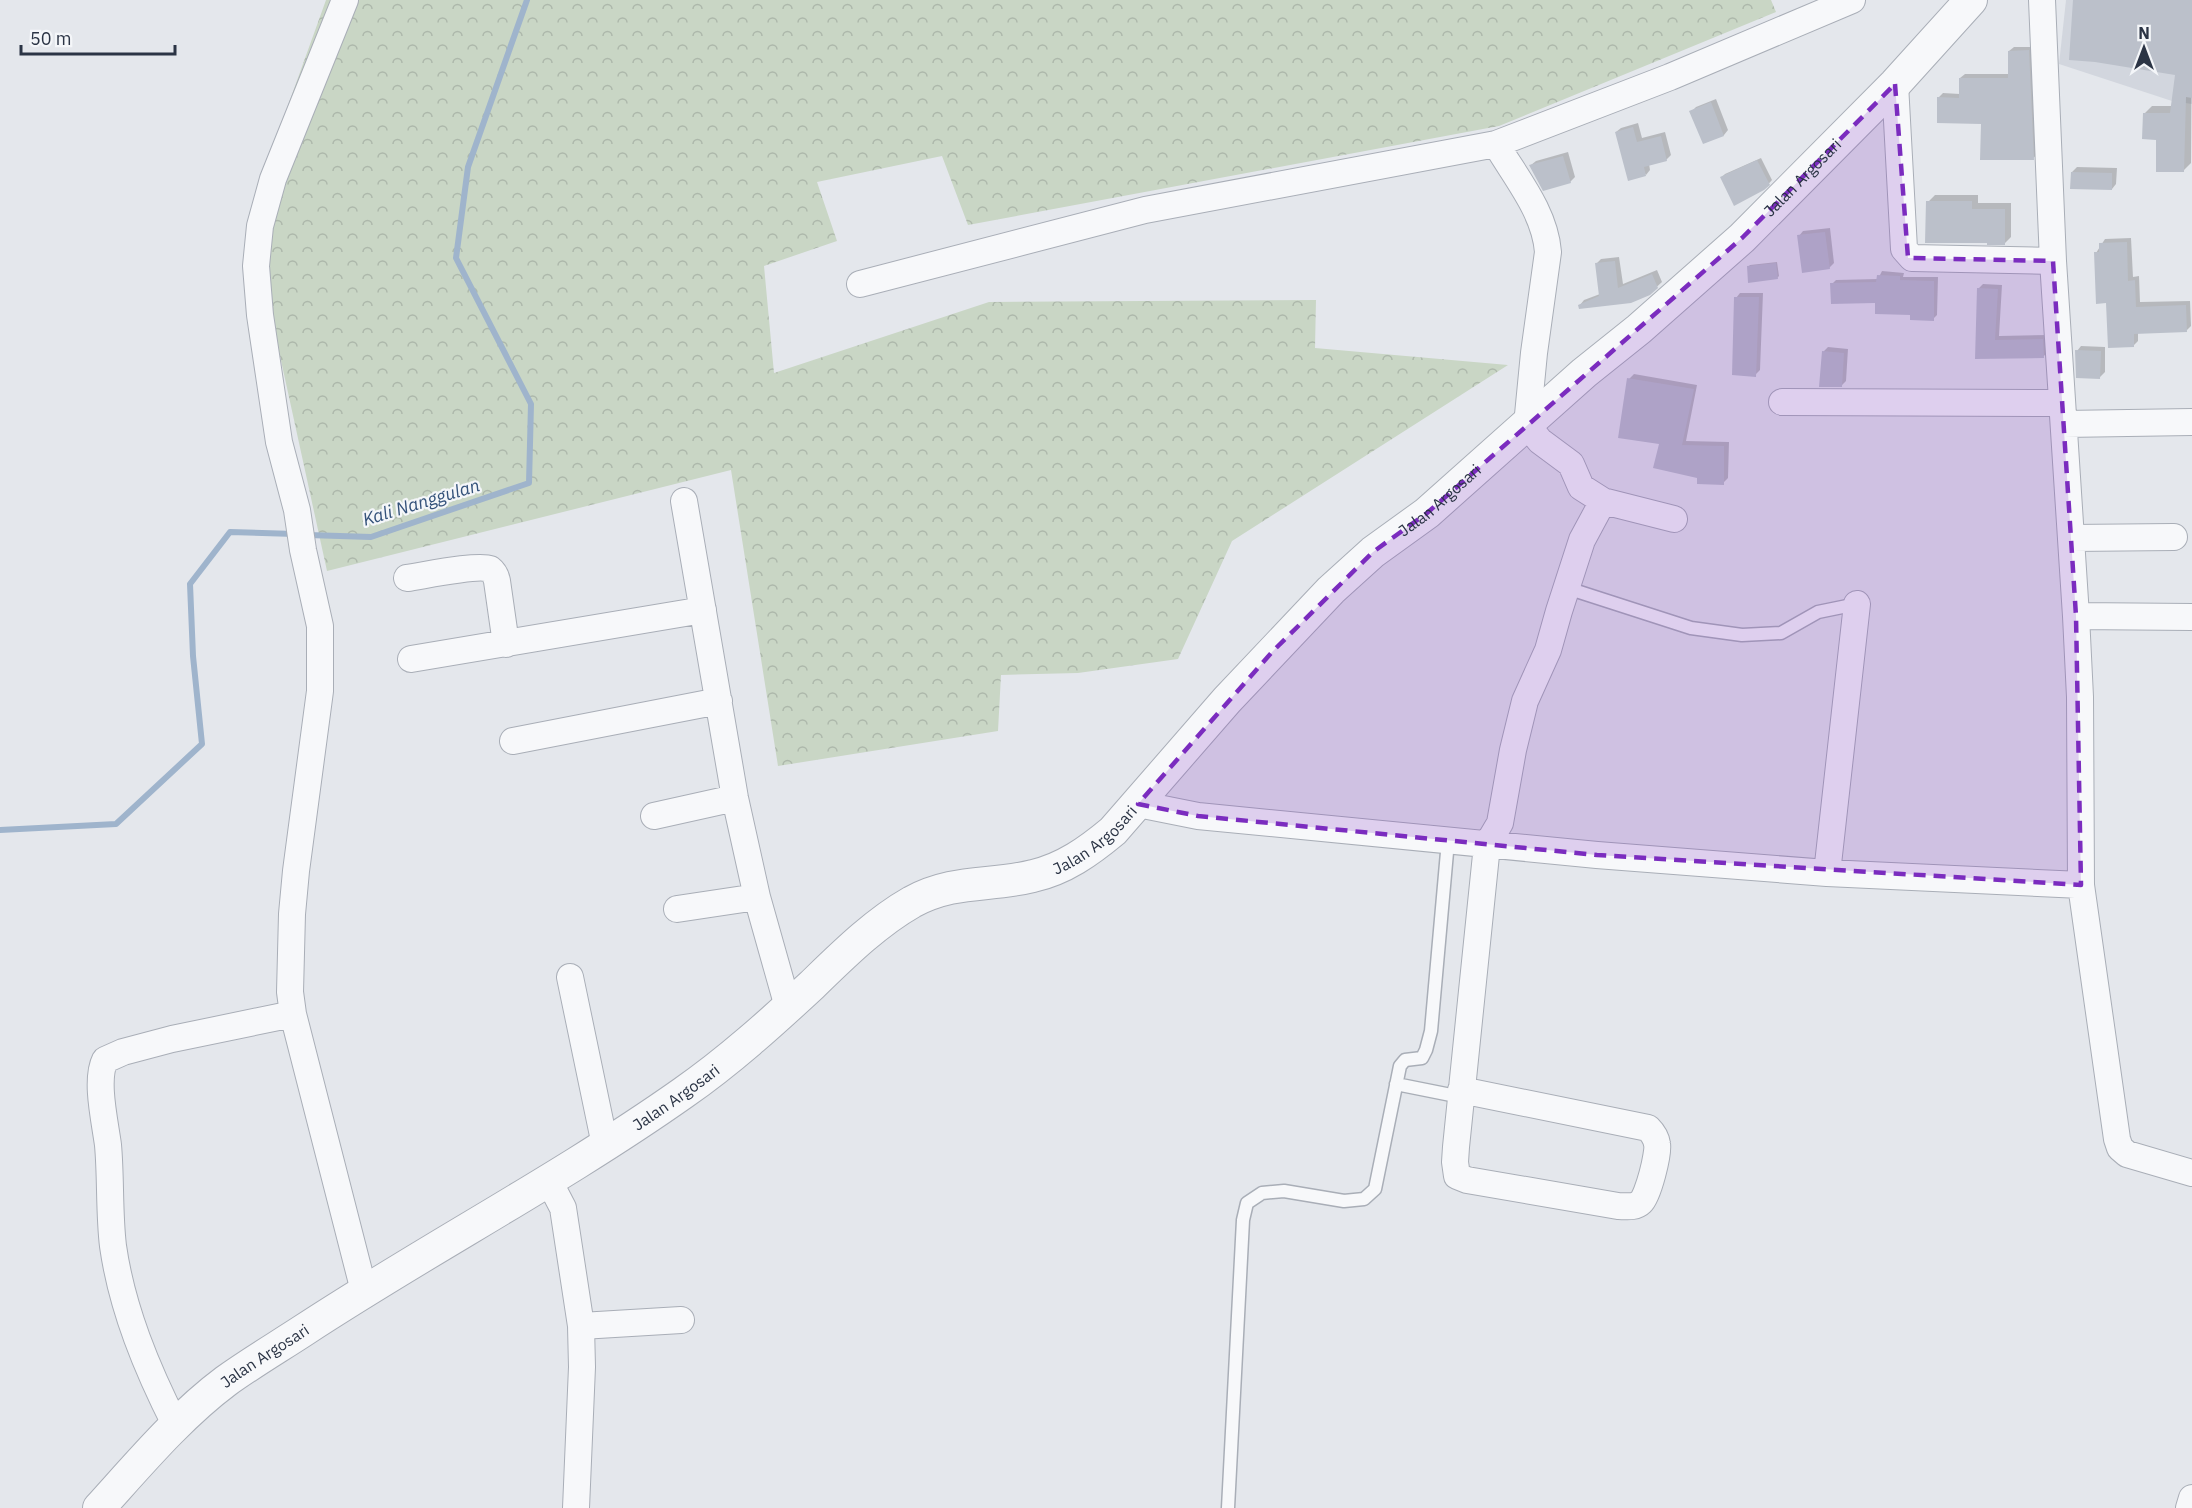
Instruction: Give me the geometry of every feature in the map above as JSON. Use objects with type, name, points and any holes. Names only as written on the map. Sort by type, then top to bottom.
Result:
[{"type":"street","points":[[345,0],[273,179],[260,226],[256,266],[260,315],[279,442],[297,510],[303,550],[320,626],[320,691],[296,871],[290,992],[293,1014],[364,1290]]},
{"type":"street","points":[[860,284],[1144,210],[1496,144],[1670,77],[1852,0]]},
{"type":"street","name":"Jalan Argosari","points":[[99,1508],[176,1426],[225,1382],[364,1290],[549,1181],[687,1090],[788,1007],[879,926],[911,903],[940,890],[968,883],[1033,876],[1063,866],[1092,848],[1113,831],[1220,708],[1331,590],[1374,552],[1427,513],[1742,238],[1895,84],[1971,0]]},
{"type":"street","points":[[2042,0],[2053,261],[2080,697],[2081,885],[2116,1139],[2120,1148],[2127,1154],[2192,1173]]},
{"type":"street","points":[[1895,84],[1904,249],[1908,256],[1966,261],[2053,261]]},
{"type":"street","points":[[1496,144],[1541,219],[1547,238],[1548,252],[1534,352],[1527,425],[1540,441],[1571,464],[1581,487],[1603,501],[1674,519]]},
{"type":"street","points":[[1782,402],[2063,413],[2192,422]]},
{"type":"street","points":[[684,501],[735,798],[757,897],[788,1007]]},
{"type":"street","points":[[1461,1094],[1648,1128],[1656,1138],[1658,1147],[1647,1191],[1641,1202],[1634,1206],[1618,1206],[1460,1178],[1456,1172],[1455,1162],[1461,1094],[1487,845],[1500,823],[1513,750],[1525,701],[1548,650],[1582,540],[1603,501]]},
{"type":"street","points":[[2071,538],[2174,537]]},
{"type":"street","points":[[407,578],[476,568],[490,570],[496,575],[506,644]]},
{"type":"street","points":[[1827,873],[1857,604]]},
{"type":"street","points":[[411,660],[703,610]]},
{"type":"street","points":[[2076,616],[2192,617]]},
{"type":"street","points":[[513,741],[719,701]]},
{"type":"street","points":[[654,816],[735,798]]},
{"type":"street","points":[[1138,804],[1198,816],[1487,845],[1827,873],[2081,885]]},
{"type":"street","points":[[677,909],[757,897]]},
{"type":"street","points":[[570,977],[605,1145]]},
{"type":"street","points":[[176,1426],[153,1382],[122,1289],[113,1244],[110,1168],[101,1067],[105,1060],[130,1050],[293,1014]]},
{"type":"street","points":[[549,1181],[563,1208],[581,1326],[582,1367],[576,1508]]},
{"type":"street","points":[[581,1326],[681,1320]]},
{"type":"street","points":[[2190,1508],[2192,1498]]},
{"type":"lane","points":[[1567,588],[1691,628],[1742,635],[1781,633],[1818,612],[1857,604]]},
{"type":"lane","points":[[1228,1508],[1243,1221],[1247,1203],[1262,1193],[1284,1191],[1344,1201],[1364,1198],[1375,1189],[1400,1066],[1405,1060],[1422,1058],[1431,1031],[1448,841]]},
{"type":"lane","points":[[1396,1084],[1461,1094]]},
{"type":"highlighted area","points":[[1895,84],[1908,258],[2053,261],[2076,616],[2081,885],[1597,855],[1198,816],[1138,804],[1273,651],[1373,552],[1427,513],[1742,238]]},
{"type":"shaded area","points":[[2066,0],[2192,0],[2192,104],[2172,101],[2059,64]]},
{"type":"green space","points":[[326,0],[1771,0],[1776,12],[1499,126],[968,225],[942,156],[817,182],[837,241],[764,266],[774,373],[989,302],[1316,300],[1315,348],[1508,365],[1232,541],[1178,659],[1078,673],[1001,675],[998,731],[778,766],[731,470],[327,571],[249,214]]},
{"type":"building","points":[[2073,0],[2192,0],[2192,98],[2186,97],[2184,172],[2156,172],[2156,140],[2142,139],[2143,113],[2170,113],[2175,75],[2069,60]]},
{"type":"building","points":[[2029,50],[2034,160],[1980,160],[1981,124],[1937,123],[1937,97],[1959,98],[1959,78],[2008,78],[2008,51]]},
{"type":"building","points":[[1711,102],[1724,136],[1703,144],[1689,111]]},
{"type":"building","points":[[1633,127],[1637,142],[1661,136],[1667,161],[1644,167],[1646,176],[1628,181],[1615,132]]},
{"type":"building","points":[[1563,156],[1571,183],[1543,191],[1529,165]]},
{"type":"building","points":[[1757,160],[1770,185],[1734,206],[1720,177]]},
{"type":"building","points":[[2071,172],[2112,173],[2112,190],[2070,189]]},
{"type":"building","points":[[1926,201],[1972,201],[1972,209],[2005,209],[2005,245],[1925,243]]},
{"type":"building","points":[[1825,232],[1830,269],[1802,273],[1797,235]]},
{"type":"building","points":[[2127,242],[2128,281],[2135,280],[2136,307],[2186,305],[2187,332],[2134,334],[2134,347],[2108,348],[2106,303],[2096,304],[2094,252],[2099,252],[2099,243]]},
{"type":"building","points":[[1615,261],[1618,288],[1652,274],[1658,288],[1650,295],[1631,303],[1579,309],[1578,305],[1599,296],[1595,263]]},
{"type":"building","points":[[1776,263],[1778,279],[1748,283],[1747,266]]},
{"type":"building","points":[[1877,275],[1900,276],[1900,280],[1934,281],[1934,321],[1910,320],[1910,315],[1875,314],[1875,303],[1831,304],[1830,283],[1876,282]]},
{"type":"building","points":[[1977,288],[1998,289],[1995,340],[2043,339],[2044,358],[1975,359]]},
{"type":"building","points":[[1734,297],[1759,297],[1756,377],[1732,375]]},
{"type":"building","points":[[2075,350],[2101,351],[2100,379],[2076,378]]},
{"type":"building","points":[[1822,351],[1844,353],[1842,387],[1819,387]]},
{"type":"building","points":[[1627,378],[1694,389],[1682,445],[1724,446],[1724,485],[1697,484],[1697,478],[1653,468],[1659,444],[1618,438]]},
{"type":"waterway","name":"Kali Nanggulan","points":[[308,535],[371,537],[529,483],[531,404],[456,258],[468,167],[527,0]]},
{"type":"waterway","name":"Kali Nanggulan","points":[[0,830],[116,824],[202,744],[193,656],[190,584],[230,532],[295,534]]}]
